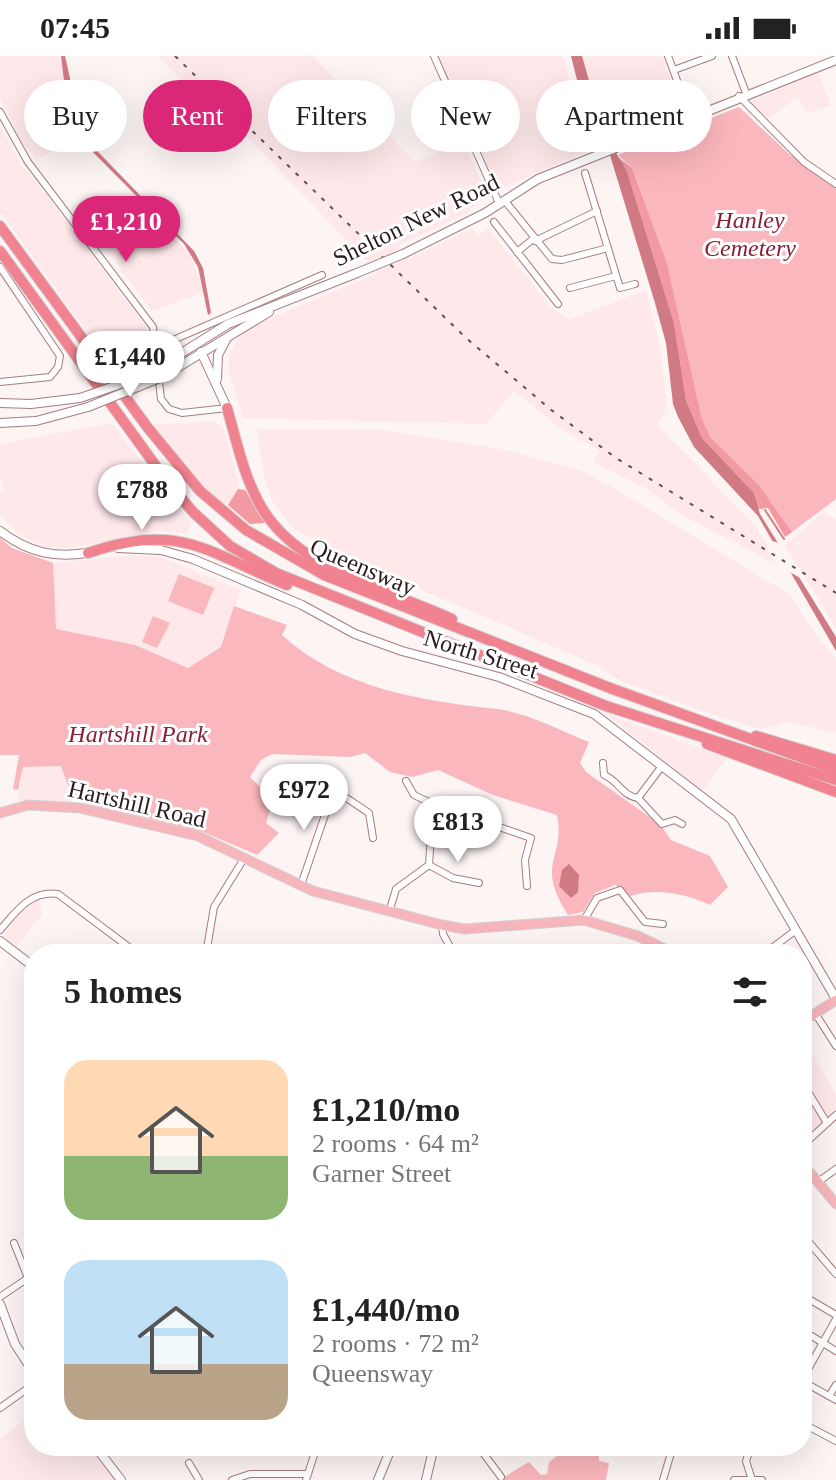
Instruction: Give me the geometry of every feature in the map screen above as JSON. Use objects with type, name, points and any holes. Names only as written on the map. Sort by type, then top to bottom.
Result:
[{"type":"highway","name":"Queensway","points":[[0,226],[172,458],[230,519],[279,552],[324,575],[610,688],[836,770]]},
{"type":"highway","name":"Queensway","points":[[0,251],[193,512],[230,546],[259,564],[379,617],[606,706],[836,780]]},
{"type":"highway","points":[[227,408],[258,501],[301,550],[334,569],[421,604],[542,661]]},
{"type":"highway","points":[[88,553],[126,542],[175,539],[215,551],[293,588],[379,617]]},
{"type":"highway","points":[[610,688],[836,760]]},
{"type":"highway","points":[[606,706],[836,792]]},
{"type":"main road","name":"Shelton New Road","points":[[712,107],[832,59]]},
{"type":"main road","name":"Shelton New Road","points":[[0,405],[80,398],[135,379],[228,324],[403,254],[502,202],[538,179],[606,152]]},
{"type":"main road","name":"Shelton New Road","points":[[0,423],[36,421],[88,407],[162,377],[280,305]]},
{"type":"main road","points":[[217,381],[218,355],[229,334]]},
{"type":"main road","points":[[196,345],[217,381],[227,408]]},
{"type":"main road","points":[[173,372],[193,366],[209,368]]},
{"type":"main road","name":"North Street","points":[[0,531],[29,550],[55,555],[123,548],[161,550],[302,605],[355,634],[402,651],[499,677],[594,714],[731,819],[804,944]]},
{"type":"main road","name":"Hartshill Road","points":[[0,813],[28,805],[76,807],[198,836],[321,894],[390,909],[442,925],[465,929],[584,920],[655,943]]},
{"type":"main road","points":[[0,941],[24,959]]},
{"type":"main road","name":"North Street","points":[[812,958],[836,1000]]},
{"type":"main road","points":[[812,1013],[836,1000]]},
{"type":"main road","points":[[812,1175],[836,1204]]},
{"type":"main road","points":[[0,1304],[15,1344],[24,1358]]},
{"type":"main road","points":[[103,1456],[121,1480]]},
{"type":"main road","points":[[378,1480],[388,1456]]},
{"type":"main road","points":[[426,1480],[432,1456]]},
{"type":"street","points":[[434,56],[502,202],[534,240],[557,261],[608,248]]},
{"type":"street","points":[[668,56],[677,80]]},
{"type":"street","points":[[674,70],[712,56]]},
{"type":"street","points":[[732,56],[742,95],[804,162],[836,184]]},
{"type":"street","points":[[0,112],[28,162],[150,322],[158,393],[169,409],[182,413],[227,408]]},
{"type":"street","points":[[585,173],[620,288],[635,284]]},
{"type":"street","points":[[517,252],[534,240],[597,211]]},
{"type":"street","points":[[494,222],[558,304]]},
{"type":"street","points":[[0,267],[58,351],[58,367],[50,377],[0,382],[0,376]]},
{"type":"street","points":[[122,355],[128,358],[155,348],[322,275]]},
{"type":"street","points":[[570,288],[616,276]]},
{"type":"street","points":[[603,763],[604,775],[638,798],[662,824],[675,820],[682,824]]},
{"type":"street","points":[[288,776],[289,765]]},
{"type":"street","points":[[638,798],[662,766]]},
{"type":"street","points":[[277,779],[288,776],[321,782],[336,795],[369,813],[373,838]]},
{"type":"street","points":[[406,781],[414,795],[433,804],[531,838],[525,860],[527,886]]},
{"type":"street","points":[[301,885],[327,809],[336,795]]},
{"type":"street","points":[[429,865],[433,804]]},
{"type":"street","points":[[208,944],[214,907],[245,857]]},
{"type":"street","points":[[429,865],[453,878],[479,883]]},
{"type":"street","points":[[390,909],[396,889],[429,865]]},
{"type":"street","points":[[584,920],[597,898],[620,890],[645,922],[663,924]]},
{"type":"street","points":[[0,930],[30,899],[44,893],[58,894],[125,944]]},
{"type":"street","points":[[442,925],[448,944]]},
{"type":"street","points":[[777,944],[796,930]]},
{"type":"street","points":[[812,1022],[836,1046]]},
{"type":"street","points":[[812,1098],[827,1123]]},
{"type":"street","points":[[812,1137],[836,1115]]},
{"type":"street","points":[[818,1182],[836,1169]]},
{"type":"street","points":[[14,1243],[14,1255],[24,1270]]},
{"type":"street","points":[[812,1246],[836,1274]]},
{"type":"street","points":[[0,1297],[24,1284]]},
{"type":"street","points":[[812,1301],[836,1317],[812,1362]]},
{"type":"street","points":[[812,1336],[836,1351]]},
{"type":"street","points":[[812,1386],[833,1398],[836,1385]]},
{"type":"street","points":[[0,1408],[24,1391]]},
{"type":"street","points":[[812,1428],[836,1441]]},
{"type":"street","points":[[232,1480],[250,1474],[306,1477],[313,1456]]},
{"type":"street","points":[[485,1456],[501,1477]]},
{"type":"street","points":[[663,1480],[670,1456]]},
{"type":"street","points":[[748,1456],[746,1461],[752,1479]]},
{"type":"street","points":[[189,1463],[199,1480]]},
{"type":"street","points":[[734,1480],[762,1480]]},
{"type":"shaded area","points":[[0,56],[60,56],[65,80],[24,80],[24,144],[0,98]]},
{"type":"shaded area","points":[[61,56],[65,56],[70,80],[64,80]]},
{"type":"shaded area","points":[[158,56],[313,56],[336,80],[268,80],[268,152],[395,152],[395,141],[415,162],[439,152],[468,152],[488,195],[466,214],[401,244],[398,248],[408,259],[472,228],[478,235],[488,229],[549,305],[568,320],[646,290],[659,342],[667,406],[658,425],[757,528],[776,564],[683,516],[647,489],[593,462],[600,451],[557,426],[514,391],[486,424],[243,418],[228,369],[230,353],[238,337],[255,325],[378,273],[252,142],[252,80],[182,80]]},
{"type":"shaded area","points":[[437,56],[563,56],[570,80],[536,80],[536,152],[585,152],[498,190],[481,152],[520,152],[520,80],[448,80]]},
{"type":"shaded area","points":[[571,56],[582,56],[589,80],[577,80]]},
{"type":"shaded area","points":[[582,56],[662,56],[671,80],[588,80]]},
{"type":"shaded area","points":[[818,73],[831,105],[808,113],[798,97],[768,118],[749,102]]},
{"type":"shaded area","points":[[0,126],[21,167],[30,174],[146,326],[149,345],[110,364],[0,212]]},
{"type":"shaded area","points":[[30,152],[50,152],[43,157],[36,159]]},
{"type":"shaded area","points":[[93,152],[98,152],[194,251],[203,268],[211,313],[208,315],[198,267],[184,244]]},
{"type":"shaded area","points":[[609,152],[616,152],[627,171],[674,323],[686,400],[702,438],[754,493],[760,514],[836,637],[836,651],[758,516],[694,447],[678,417],[673,404],[666,343]]},
{"type":"shaded area","points":[[615,155],[632,168],[667,263],[702,419],[711,438],[759,485],[792,532],[785,537],[768,508],[758,509],[754,493],[702,438],[686,400],[674,323],[627,171]]},
{"type":"shaded area","points":[[149,212],[190,255],[204,292],[152,311],[103,246]]},
{"type":"shaded area","points":[[213,422],[224,428],[243,498],[223,505],[189,470],[154,424]]},
{"type":"shaded area","points":[[111,423],[192,524],[186,534],[159,531],[69,548],[46,547],[18,534],[0,514],[0,493],[4,489],[0,479],[0,444]]},
{"type":"shaded area","points":[[257,429],[376,429],[501,449],[580,470],[611,486],[792,596],[806,621],[836,660],[836,733],[792,722],[760,729],[621,681],[601,667],[420,589],[295,530],[274,504],[265,482]]},
{"type":"shaded area","points":[[238,489],[245,490],[265,523],[250,524],[228,505]]},
{"type":"shaded area","points":[[824,512],[836,520],[836,628],[785,545]]},
{"type":"shaded area","points":[[132,555],[160,557],[241,590],[221,647],[188,668],[135,645],[55,629],[53,563]]},
{"type":"shaded area","points":[[607,714],[727,758],[702,791]]},
{"type":"shaded area","points":[[61,766],[72,803],[18,800],[23,767]]},
{"type":"shaded area","points":[[569,864],[579,875],[578,892],[571,898],[559,886],[562,870]]},
{"type":"shaded area","points":[[39,900],[42,914],[16,947],[3,936],[25,907]]},
{"type":"shaded area","points":[[812,1053],[836,1094],[836,1111],[812,1134]]},
{"type":"shaded area","points":[[24,1421],[24,1456],[97,1456],[115,1480],[0,1480],[0,1438]]},
{"type":"green space","name":"Hanley Cemetery","points":[[739,107],[788,153],[836,189],[836,499],[792,532],[759,485],[711,438],[702,419],[667,263],[632,168],[618,155],[626,152],[712,152],[712,118]]},
{"type":"green space","name":"Hartshill Park","points":[[0,538],[12,548],[53,563],[56,629],[135,645],[188,668],[221,647],[234,606],[287,625],[282,635],[329,668],[355,680],[440,702],[509,711],[589,742],[580,763],[586,772],[661,825],[671,840],[710,856],[728,887],[710,905],[671,893],[650,892],[631,896],[615,885],[595,893],[583,912],[568,915],[553,883],[559,830],[557,815],[493,795],[438,770],[412,777],[390,772],[365,753],[350,757],[272,754],[261,760],[250,777],[273,800],[266,823],[279,833],[257,855],[203,832],[86,805],[71,795],[61,766],[23,767],[18,790],[13,789],[19,755],[0,755]]},
{"type":"green space","points":[[179,574],[214,588],[203,615],[168,601]]},
{"type":"green space","points":[[153,616],[170,623],[157,648],[142,642]]},
{"type":"green space","points":[[557,1456],[599,1456],[599,1461],[609,1463],[606,1480],[499,1480],[529,1462],[541,1475],[547,1474],[549,1462]]},
{"type":"pier","points":[[768,540],[783,544],[804,580],[784,569]]},
{"type":"waterway","points":[[765,510],[784,539]]},
{"type":"railway","points":[[175,56],[466,338],[550,409],[616,458],[836,593]]}]
